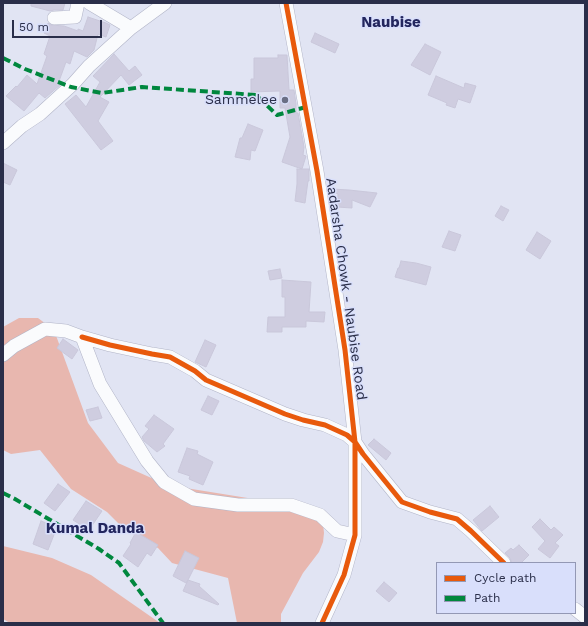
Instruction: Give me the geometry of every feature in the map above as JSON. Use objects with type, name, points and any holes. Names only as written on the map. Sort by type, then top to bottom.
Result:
[{"type":"street","points":[[54,18],[75,17],[78,3]]},
{"type":"street","points":[[89,3],[131,28]]},
{"type":"street","points":[[3,143],[22,126],[40,114],[73,84],[89,66],[131,28],[164,3]]},
{"type":"street","name":"Aadarsha Chowk - Naubise Road","points":[[286,3],[313,150],[346,350],[355,442],[356,535],[344,574],[322,623]]},
{"type":"street","points":[[3,354],[14,346],[45,329],[66,331],[110,345],[170,357],[195,371],[206,380],[285,414],[324,425],[347,435],[355,442],[402,502],[430,512],[457,519],[503,562]]},
{"type":"street","points":[[82,337],[100,384],[147,461],[164,482],[194,499],[238,505],[291,505],[320,515],[337,531],[356,535]]},
{"type":"street","points":[[576,610],[585,617]]},
{"type":"shaded area","points":[[19,318],[38,318],[54,330],[88,423],[118,463],[167,485],[291,505],[323,523],[323,542],[319,552],[303,573],[281,614],[281,623],[237,623],[228,578],[172,563],[158,548],[124,529],[107,512],[71,489],[40,450],[11,454],[3,450],[3,327]]},
{"type":"shaded area","points":[[3,546],[52,558],[91,575],[160,623],[10,623],[3,619]]},
{"type":"building","points":[[31,3],[65,3],[63,10],[50,11],[31,6]]},
{"type":"building","points":[[88,17],[110,25],[106,37],[98,34],[94,50],[87,57],[74,51],[70,64],[66,62],[58,84],[60,85],[45,98],[39,93],[24,111],[6,96],[16,86],[17,87],[27,75],[37,84],[47,56],[44,54],[50,36],[44,33],[48,23],[51,25],[64,26],[78,31],[78,29],[83,31]]},
{"type":"building","points":[[315,33],[339,44],[335,53],[311,42]]},
{"type":"building","points":[[425,44],[441,52],[430,75],[411,65]]},
{"type":"building","points":[[114,54],[129,71],[135,66],[142,75],[129,85],[121,75],[100,97],[109,102],[98,121],[113,141],[101,150],[65,104],[76,95],[86,107],[100,82],[93,76]]},
{"type":"building","points":[[278,55],[287,55],[289,90],[294,90],[296,113],[298,113],[304,147],[303,155],[306,156],[302,169],[282,162],[290,137],[285,108],[280,108],[280,91],[251,92],[251,79],[254,79],[254,58],[278,58]]},
{"type":"building","points":[[436,76],[464,88],[465,83],[476,86],[470,103],[458,99],[455,108],[446,105],[447,103],[428,95]]},
{"type":"building","points":[[248,124],[263,130],[255,151],[251,150],[250,160],[235,157],[240,138],[242,138]]},
{"type":"building","points":[[3,163],[17,170],[10,185],[3,182]]},
{"type":"building","points":[[297,169],[309,169],[309,181],[305,203],[295,201]]},
{"type":"building","points":[[332,189],[377,193],[370,207],[352,200],[352,208],[337,207],[338,194],[332,191]]},
{"type":"building","points":[[501,206],[509,210],[503,221],[495,216]]},
{"type":"building","points":[[449,231],[461,235],[455,251],[442,247]]},
{"type":"building","points":[[537,232],[551,241],[540,259],[526,250]]},
{"type":"building","points":[[401,261],[431,267],[426,285],[395,277]]},
{"type":"building","points":[[280,269],[282,278],[270,280],[268,271]]},
{"type":"building","points":[[282,280],[311,282],[309,312],[325,312],[324,322],[306,321],[306,327],[282,327],[282,332],[267,332],[268,317],[285,317],[285,297],[282,297]]},
{"type":"building","points":[[63,339],[78,350],[72,359],[57,348]]},
{"type":"building","points":[[205,340],[216,345],[206,367],[195,362]]},
{"type":"building","points":[[208,396],[219,401],[212,415],[201,410]]},
{"type":"building","points":[[98,407],[102,418],[90,421],[86,410]]},
{"type":"building","points":[[154,415],[174,429],[163,444],[165,446],[157,452],[144,441],[142,437],[149,429],[145,426]]},
{"type":"building","points":[[374,439],[391,453],[386,460],[368,445]]},
{"type":"building","points":[[187,448],[198,451],[197,454],[213,462],[203,485],[189,479],[190,476],[178,472]]},
{"type":"building","points":[[58,484],[70,492],[55,511],[44,503]]},
{"type":"building","points":[[86,501],[102,511],[89,530],[73,520]]},
{"type":"building","points":[[490,506],[499,517],[482,531],[473,520]]},
{"type":"building","points":[[540,519],[551,530],[554,527],[563,535],[555,543],[559,546],[550,558],[538,549],[545,541],[532,527]]},
{"type":"building","points":[[41,521],[57,527],[48,550],[33,544]]},
{"type":"building","points":[[136,532],[158,545],[151,556],[147,553],[138,567],[123,556],[131,544],[130,543]]},
{"type":"building","points":[[519,545],[529,555],[522,562],[512,562],[505,553],[511,548],[513,550]]},
{"type":"building","points":[[185,551],[199,558],[186,583],[173,576]]},
{"type":"building","points":[[188,580],[200,584],[199,586],[219,604],[218,605],[183,591]]},
{"type":"building","points":[[384,582],[397,593],[389,602],[376,591]]},
{"type":"marked path","points":[[3,58],[25,69],[71,87],[102,93],[142,87],[256,95],[277,115],[306,107]]},
{"type":"marked path","points":[[3,493],[99,549],[119,563],[163,623]]},
{"type":"cycle path","points":[[286,3],[317,171],[345,350],[355,442],[355,535],[344,575],[322,623]]},
{"type":"cycle path","points":[[82,337],[110,345],[170,357],[195,371],[206,380],[285,414],[325,425],[347,435],[355,442],[402,502],[430,512],[457,519],[503,562]]},
{"type":"place","name":"Sammelee","points":[[285,100]]},
{"type":"district","name":"Naubise","points":[[391,23]]},
{"type":"district","name":"Kumal Danda","points":[[95,529]]}]
